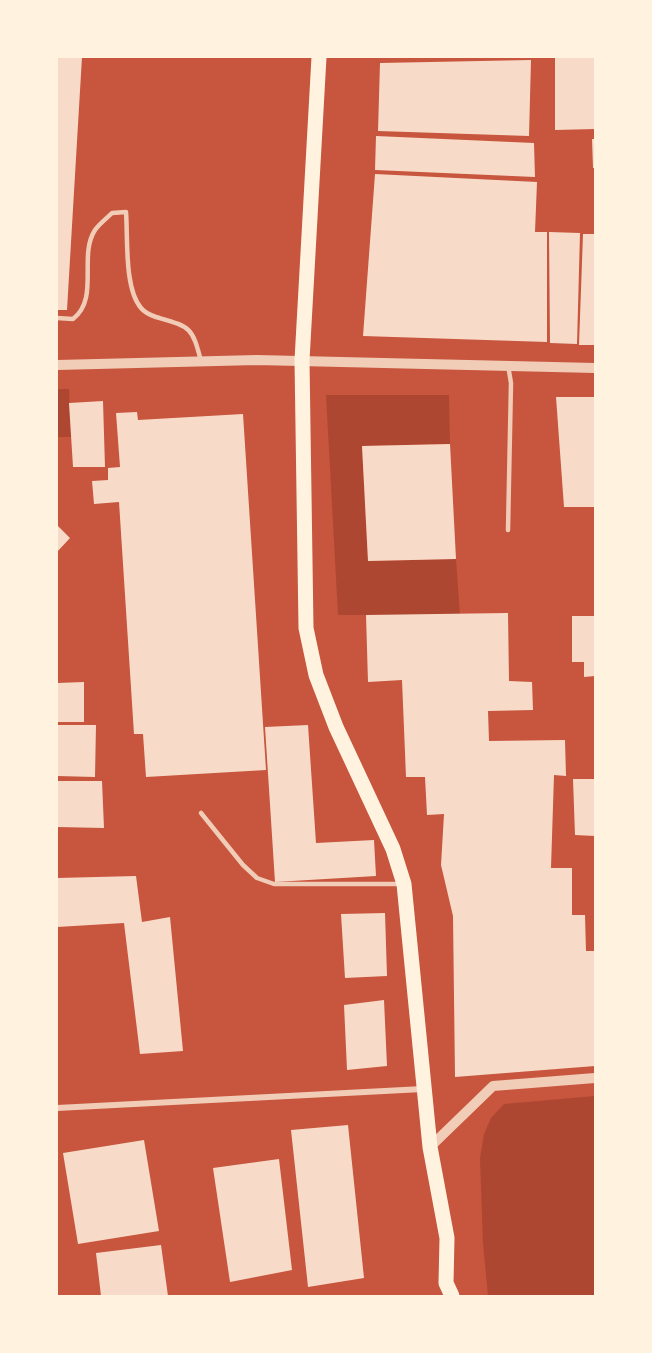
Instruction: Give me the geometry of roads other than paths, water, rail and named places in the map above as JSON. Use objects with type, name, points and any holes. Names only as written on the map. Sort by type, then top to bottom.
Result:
[{"type":"main road","points":[[319,57],[302,360],[306,628],[316,675],[336,727],[393,849],[404,884],[430,1147],[447,1238],[447,1292]]},
{"type":"street","points":[[57,365],[302,360],[595,368]]},
{"type":"street","points":[[430,1147],[493,1086],[595,1078]]},
{"type":"street","points":[[57,1108],[423,1089]]},
{"type":"lane","points":[[57,318],[73,319],[83,309],[91,240],[96,229],[112,213],[126,213],[131,284],[140,308],[148,314],[182,325],[190,330],[195,338],[201,361]]},
{"type":"lane","points":[[508,365],[511,384],[508,530]]},
{"type":"lane","points":[[201,813],[243,866],[257,878],[274,884],[404,884]]}]
